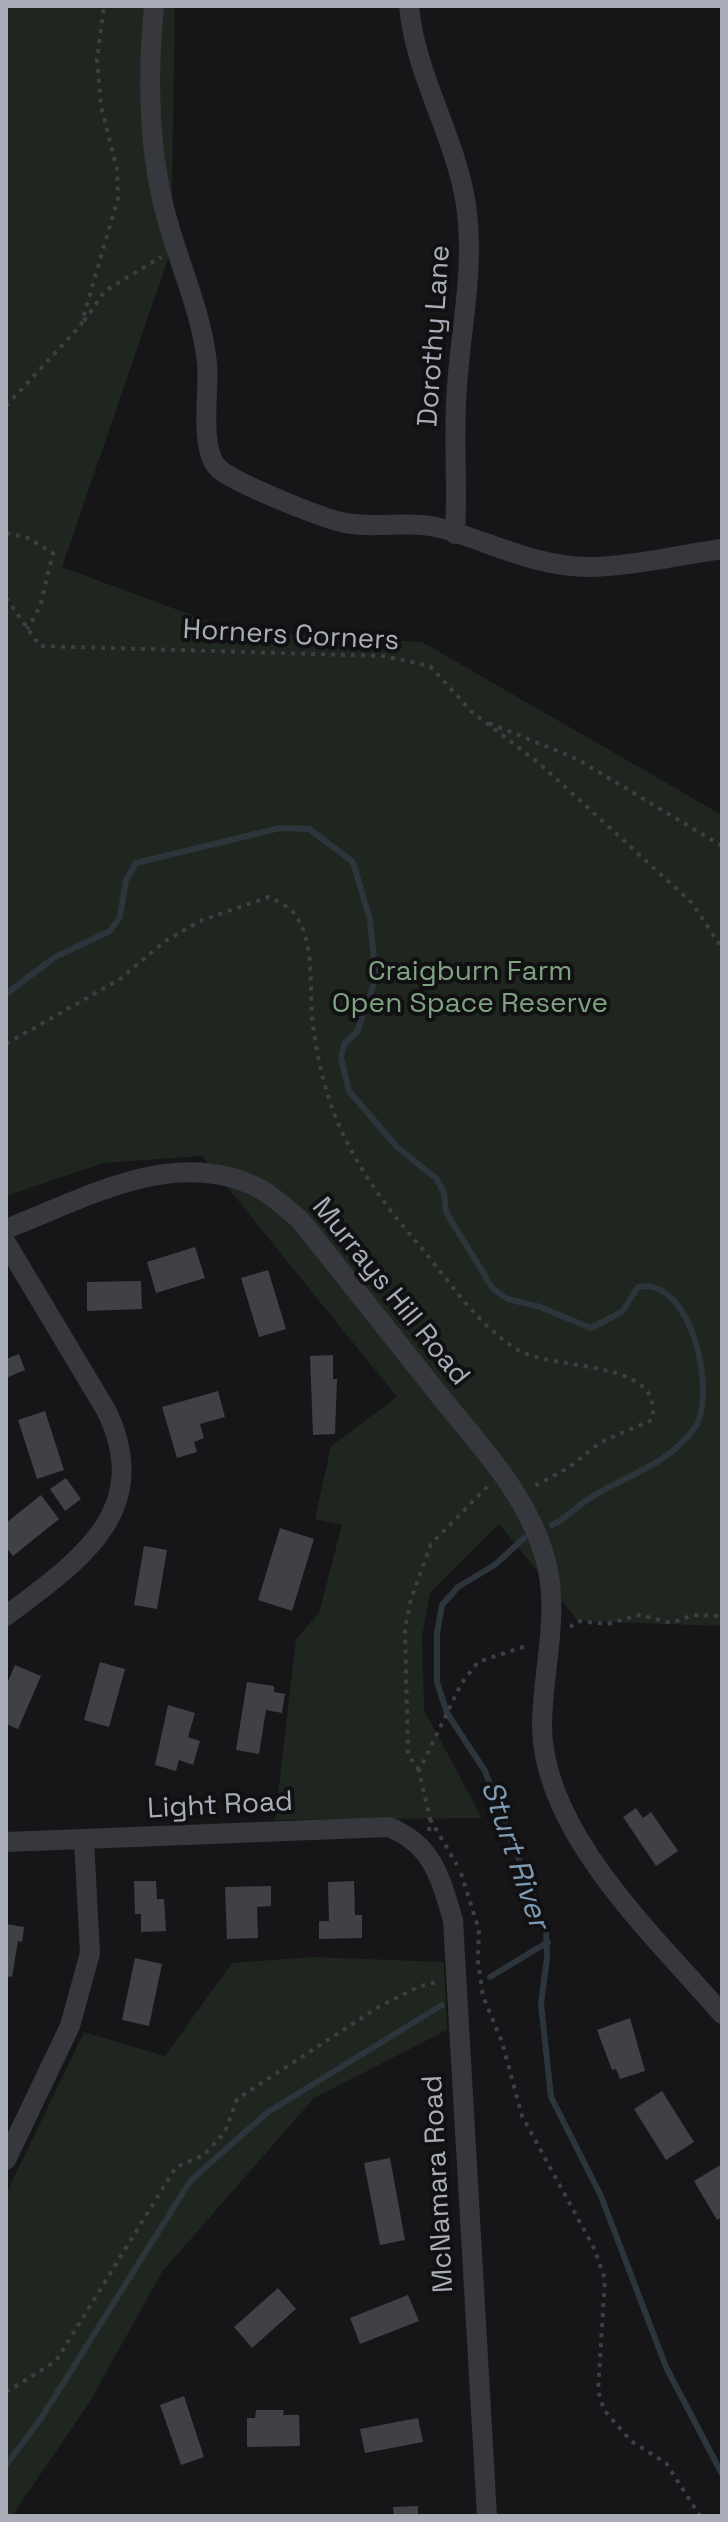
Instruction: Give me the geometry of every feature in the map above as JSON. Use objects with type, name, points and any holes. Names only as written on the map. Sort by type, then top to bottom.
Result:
[{"type":"street","points":[[154,6],[150,94],[155,153],[170,229],[207,362],[209,403],[206,437],[216,467],[233,478],[342,522],[420,524],[522,557],[589,567],[722,549]]},
{"type":"street","name":"Dorothy Lane","points":[[409,6],[417,50],[450,141],[466,200],[472,247],[469,300],[457,389],[455,534]]},
{"type":"street","name":"Murrays Hill Road","points":[[6,1229],[162,1173],[203,1171],[232,1177],[264,1191],[301,1221],[521,1500],[541,1547],[552,1590],[543,1741],[560,1804],[583,1846],[631,1909],[722,2014]]},
{"type":"street","points":[[6,1243],[106,1410],[117,1433],[121,1463],[108,1524],[91,1548],[6,1616]]},
{"type":"street","name":"Light Road","points":[[6,1842],[389,1827],[411,1836],[427,1853]]},
{"type":"street","points":[[6,2160],[70,2026],[90,1953],[84,1840]]},
{"type":"street","name":"McNamara Road","points":[[427,1853],[453,1920],[487,2516]]},
{"type":"path","points":[[81,325],[118,198],[117,169],[101,106],[97,60],[104,6]]},
{"type":"path","points":[[6,406],[81,325],[105,291],[177,248]]},
{"type":"path","points":[[6,533],[28,538],[53,553],[40,607],[27,629]]},
{"type":"path","name":"Horners Corners","points":[[6,598],[40,646],[383,656],[430,666],[483,721],[540,764],[692,903],[722,948]]},
{"type":"path","points":[[483,721],[577,759],[722,846]]},
{"type":"path","points":[[6,1044],[120,979],[164,942],[202,920],[269,897],[292,910],[303,931],[309,960],[313,1025],[329,1100],[343,1133],[390,1210],[487,1329],[521,1351],[556,1364],[624,1373],[646,1388],[655,1407],[652,1420],[601,1442],[521,1500]]},
{"type":"path","points":[[427,1853],[430,1819],[419,1771],[408,1755],[405,1628],[411,1599],[431,1544],[501,1473]]},
{"type":"path","points":[[419,1771],[461,1684],[478,1662],[550,1639],[578,1621],[607,1624],[640,1615],[671,1623],[694,1615],[722,1616]]},
{"type":"path","points":[[6,2392],[56,2361],[176,2167],[204,2155],[225,2132],[237,2099],[380,2006],[418,1987],[457,1977]]},
{"type":"path","points":[[483,1996],[502,2042],[522,2116],[594,2248],[605,2279],[598,2391],[604,2410],[631,2441],[666,2463],[700,2516]]},
{"type":"green space","name":"Craigburn Farm Open Space Reserve","points":[[6,6],[175,6],[171,250],[62,567],[232,630],[422,642],[722,815],[722,1626],[578,1621],[499,1524],[430,1593],[422,1636],[424,1710],[482,1818],[275,1820],[296,1639],[319,1613],[342,1525],[315,1519],[331,1446],[397,1397],[202,1156],[104,1163],[6,1196]]},
{"type":"green space","points":[[313,1957],[444,1962],[447,2030],[314,2098],[162,2272],[89,2403],[12,2516],[6,2516],[6,2194],[84,2032],[165,2056],[232,1963]]},
{"type":"building","points":[[195,1247],[205,1278],[156,1293],[147,1262]]},
{"type":"building","points":[[268,1270],[286,1329],[259,1337],[241,1278]]},
{"type":"building","points":[[141,1281],[142,1309],[87,1311],[87,1282]]},
{"type":"building","points":[[19,1354],[25,1370],[6,1378],[6,1359]]},
{"type":"building","points":[[333,1355],[333,1379],[337,1379],[335,1434],[313,1435],[310,1356]]},
{"type":"building","points":[[218,1391],[225,1417],[200,1424],[204,1438],[194,1442],[197,1452],[177,1458],[162,1407]]},
{"type":"building","points":[[45,1411],[64,1470],[37,1479],[18,1420]]},
{"type":"building","points":[[66,1478],[81,1499],[65,1511],[50,1489]]},
{"type":"building","points":[[41,1495],[59,1519],[13,1556],[6,1547],[6,1523]]},
{"type":"building","points":[[280,1528],[314,1539],[292,1611],[258,1600]]},
{"type":"building","points":[[144,1546],[167,1550],[157,1609],[134,1605]]},
{"type":"building","points":[[100,1662],[125,1669],[109,1727],[84,1720]]},
{"type":"building","points":[[15,1665],[41,1676],[18,1729],[6,1724],[6,1686]]},
{"type":"building","points":[[247,1682],[274,1686],[274,1692],[285,1694],[282,1713],[266,1710],[259,1754],[236,1750]]},
{"type":"building","points":[[168,1705],[195,1713],[188,1737],[200,1741],[193,1765],[179,1760],[176,1771],[155,1765]]},
{"type":"building","points":[[636,1808],[643,1818],[651,1812],[678,1851],[656,1866],[623,1817]]},
{"type":"building","points":[[134,1881],[156,1881],[157,1899],[164,1899],[166,1931],[141,1932],[141,1914],[135,1914]]},
{"type":"building","points":[[354,1881],[355,1915],[362,1915],[362,1938],[319,1939],[319,1921],[329,1921],[328,1882]]},
{"type":"building","points":[[271,1886],[271,1906],[257,1907],[258,1938],[227,1939],[225,1887]]},
{"type":"building","points":[[6,1924],[24,1927],[22,1942],[18,1941],[12,1977],[6,1976]]},
{"type":"building","points":[[135,1958],[162,1964],[149,2026],[122,2020]]},
{"type":"building","points":[[630,2018],[645,2071],[620,2079],[616,2069],[612,2070],[597,2030]]},
{"type":"building","points":[[662,2091],[694,2142],[666,2160],[634,2109]]},
{"type":"building","points":[[390,2158],[405,2240],[380,2245],[364,2163]]},
{"type":"building","points":[[722,2164],[722,2217],[717,2220],[694,2181]]},
{"type":"building","points":[[278,2288],[296,2309],[252,2348],[234,2327]]},
{"type":"building","points":[[408,2295],[419,2321],[360,2344],[350,2318]]},
{"type":"building","points":[[184,2396],[204,2457],[181,2465],[160,2405]]},
{"type":"building","points":[[256,2410],[284,2410],[283,2415],[299,2415],[300,2446],[247,2447],[247,2418],[255,2418]]},
{"type":"building","points":[[418,2418],[423,2442],[365,2453],[360,2429]]},
{"type":"building","points":[[418,2506],[418,2516],[394,2516],[393,2507]]},
{"type":"waterway","name":"Sturt River","points":[[6,994],[55,957],[110,931],[120,917],[126,880],[136,863],[280,828],[309,829],[353,862],[370,920],[376,978],[357,1032],[344,1044],[341,1058],[349,1091],[398,1148],[436,1178],[444,1193],[446,1212],[493,1289],[508,1299],[540,1307],[591,1328],[622,1312],[638,1287],[657,1288],[673,1299],[686,1318],[695,1341],[703,1391],[701,1413],[694,1429],[657,1462],[602,1491],[552,1525]]},
{"type":"waterway","name":"Sturt River","points":[[524,1538],[496,1564],[458,1587],[442,1605],[437,1633],[437,1682],[447,1713],[485,1771],[546,1929],[547,1958],[541,2004],[551,2097],[601,2196],[666,2367],[722,2474]]},
{"type":"waterway","points":[[490,1977],[548,1942]]},
{"type":"waterway","points":[[6,2465],[40,2420],[191,2180],[268,2112],[442,2005]]}]
